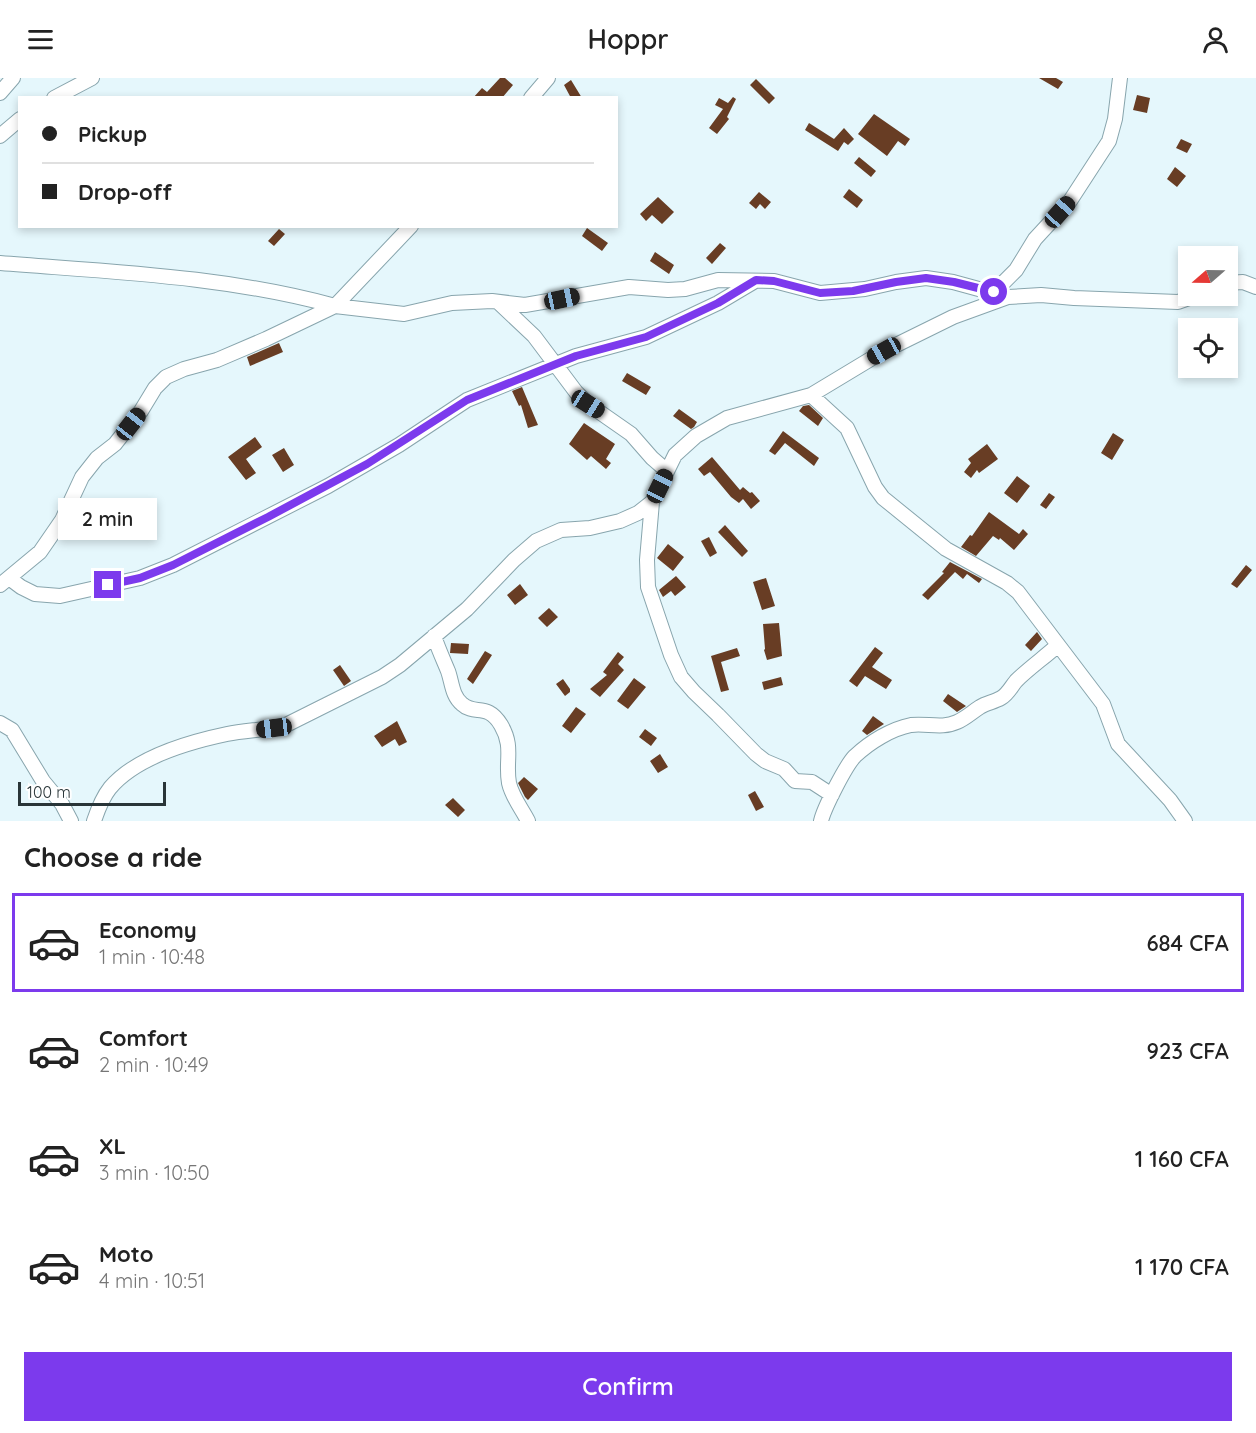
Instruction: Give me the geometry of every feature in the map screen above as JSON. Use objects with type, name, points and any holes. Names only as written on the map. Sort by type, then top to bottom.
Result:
[{"type":"street","points":[[0,93],[13,78]]},
{"type":"street","points":[[58,96],[92,78]]},
{"type":"street","points":[[533,96],[548,78]]},
{"type":"street","points":[[994,292],[1016,270],[1035,239],[1070,201],[1095,165],[1109,141],[1115,119],[1120,78]]},
{"type":"street","points":[[0,136],[18,121]]},
{"type":"street","points":[[4,582],[40,552],[62,520],[82,477],[97,458],[115,444],[141,411],[155,388],[166,377],[184,369],[217,360],[335,306],[409,228]]},
{"type":"street","points":[[0,263],[191,278],[292,294],[335,306],[404,314],[452,303],[525,305],[629,287],[668,290],[718,280],[774,281],[820,293],[865,289],[926,278],[954,282],[1008,297]]},
{"type":"street","points":[[4,582],[35,594],[60,596],[140,578],[173,565],[328,486],[399,445],[467,400],[576,356],[646,337],[718,303],[756,280]]},
{"type":"street","points":[[1238,282],[1256,287]]},
{"type":"street","points":[[832,795],[812,782],[795,781],[784,769],[765,761],[756,754],[681,677],[664,638],[648,587],[647,560],[652,502],[675,455],[696,436],[727,418],[782,405],[811,395],[857,365],[892,346],[953,317],[1008,297],[1041,294],[1074,298],[1178,302]]},
{"type":"street","points":[[499,303],[534,336],[576,392],[588,404],[631,434],[667,471]]},
{"type":"street","points":[[811,395],[847,428],[875,487],[883,498],[946,549],[1007,583],[1018,592],[1103,704],[1118,744],[1170,800],[1185,821]]},
{"type":"street","points":[[94,821],[111,787],[128,772],[149,759],[228,734],[286,725],[382,676],[400,665],[467,609],[514,560],[536,541],[561,530],[590,528],[620,521],[638,513],[652,502]]},
{"type":"street","points":[[434,636],[454,694],[461,704],[467,708],[485,710],[494,714],[508,738],[510,787],[528,821]]},
{"type":"street","points":[[821,821],[851,761],[878,739],[912,725],[942,726],[966,718],[979,708],[1002,698],[1015,683],[1058,645]]},
{"type":"street","points":[[0,723],[12,730],[71,821]]},
{"type":"building","points":[[500,78],[505,78],[513,85],[504,96],[475,96],[482,88],[487,92]]},
{"type":"building","points":[[1039,78],[1056,78],[1063,82],[1058,89]]},
{"type":"building","points":[[756,79],[775,98],[769,104],[750,85]]},
{"type":"building","points":[[571,80],[581,96],[570,96],[564,85]]},
{"type":"building","points":[[1137,95],[1150,98],[1147,113],[1133,110]]},
{"type":"building","points":[[733,97],[736,99],[727,117],[729,119],[717,134],[709,128],[723,109],[715,105],[719,98],[728,103]]},
{"type":"building","points":[[874,114],[910,139],[905,146],[898,141],[887,156],[858,134]]},
{"type":"building","points":[[809,123],[834,139],[844,128],[854,139],[848,145],[844,142],[838,151],[805,130]]},
{"type":"building","points":[[1181,139],[1192,144],[1187,153],[1176,148]]},
{"type":"building","points":[[859,157],[876,171],[871,177],[854,163]]},
{"type":"building","points":[[1175,167],[1186,176],[1177,187],[1167,179]]},
{"type":"building","points":[[849,189],[863,200],[857,208],[843,197]]},
{"type":"building","points":[[759,192],[771,202],[765,209],[760,204],[756,209],[749,203]]},
{"type":"building","points":[[658,197],[674,212],[662,224],[652,215],[646,221],[640,214]]},
{"type":"building","points":[[587,228],[608,243],[602,251],[582,236]]},
{"type":"building","points":[[279,229],[285,234],[274,246],[268,241]]},
{"type":"building","points":[[720,243],[726,248],[712,264],[706,258]]},
{"type":"building","points":[[655,252],[674,265],[669,274],[650,261]]},
{"type":"building","points":[[279,343],[283,352],[250,366],[247,357]]},
{"type":"building","points":[[627,373],[651,387],[646,395],[622,381]]},
{"type":"building","points":[[522,387],[538,425],[528,428],[521,405],[519,406],[512,391]]},
{"type":"building","points":[[809,405],[823,418],[818,426],[799,411],[803,406]]},
{"type":"building","points":[[679,409],[697,422],[694,427],[691,429],[673,416]]},
{"type":"building","points":[[584,423],[615,444],[606,459],[611,463],[606,469],[591,456],[587,460],[569,444]]},
{"type":"building","points":[[783,431],[819,458],[814,466],[785,443],[775,455],[769,451]]},
{"type":"building","points":[[1113,433],[1124,440],[1112,460],[1101,453]]},
{"type":"building","points":[[255,437],[262,447],[246,459],[256,473],[246,480],[228,457]]},
{"type":"building","points":[[987,444],[998,459],[979,473],[977,470],[971,478],[964,472],[971,463],[968,459]]},
{"type":"building","points":[[284,448],[294,465],[283,472],[272,455]]},
{"type":"building","points":[[712,457],[740,490],[743,487],[750,493],[752,492],[760,501],[751,509],[743,499],[739,503],[731,497],[710,472],[704,476],[698,469]]},
{"type":"building","points":[[1017,476],[1030,486],[1017,503],[1004,493]]},
{"type":"building","points":[[1049,493],[1055,497],[1046,509],[1040,505]]},
{"type":"building","points":[[989,512],[1019,534],[1023,529],[1028,534],[1014,550],[1000,538],[999,540],[993,536],[976,556],[961,547]]},
{"type":"building","points":[[725,525],[748,551],[742,557],[718,532]]},
{"type":"building","points":[[709,537],[717,553],[710,557],[701,541]]},
{"type":"building","points":[[668,544],[684,557],[673,571],[657,558]]},
{"type":"building","points":[[950,562],[982,579],[979,583],[967,574],[963,579],[955,572],[928,600],[922,595],[944,573],[942,572]]},
{"type":"building","points":[[1246,565],[1252,570],[1237,588],[1231,584]]},
{"type":"building","points":[[676,576],[686,587],[675,596],[671,591],[663,597],[659,590]]},
{"type":"building","points":[[766,578],[775,606],[762,610],[753,582]]},
{"type":"building","points":[[520,584],[528,595],[515,605],[507,595]]},
{"type":"building","points":[[549,608],[558,617],[547,627],[538,618]]},
{"type":"building","points":[[779,623],[782,656],[767,660],[764,650],[763,624]]},
{"type":"building","points":[[1037,632],[1042,639],[1031,651],[1025,645]]},
{"type":"building","points":[[451,643],[469,644],[468,654],[450,653]]},
{"type":"building","points":[[875,647],[883,653],[872,667],[892,680],[886,689],[865,676],[857,687],[849,681]]},
{"type":"building","points":[[737,648],[740,656],[721,662],[729,690],[721,692],[711,656]]},
{"type":"building","points":[[485,651],[492,655],[473,684],[467,679]]},
{"type":"building","points":[[618,652],[624,657],[618,664],[624,670],[600,697],[590,689],[607,675],[603,672]]},
{"type":"building","points":[[340,665],[351,681],[344,686],[333,670]]},
{"type":"building","points":[[781,677],[783,685],[764,690],[762,682]]},
{"type":"building","points":[[634,678],[646,687],[628,709],[617,701]]},
{"type":"building","points":[[563,679],[570,689],[565,696],[556,684]]},
{"type":"building","points":[[948,694],[966,706],[957,712],[943,701]]},
{"type":"building","points":[[576,707],[586,714],[571,733],[562,726]]},
{"type":"building","points":[[873,716],[884,724],[867,735],[862,731]]},
{"type":"building","points":[[397,721],[407,742],[399,746],[395,739],[382,747],[374,736]]},
{"type":"building","points":[[645,729],[657,738],[651,746],[639,737]]},
{"type":"building","points":[[660,754],[668,767],[658,773],[650,761]]},
{"type":"building","points":[[524,777],[538,789],[528,800],[518,783]]},
{"type":"building","points":[[755,791],[764,807],[756,811],[748,795]]},
{"type":"building","points":[[453,798],[465,810],[458,817],[445,805]]},
{"type":"route","points":[[108,585],[140,578],[173,565],[268,517],[367,464],[467,400],[576,356],[646,337],[718,303],[756,280],[774,281],[820,293],[853,291],[926,278],[994,292]]}]
